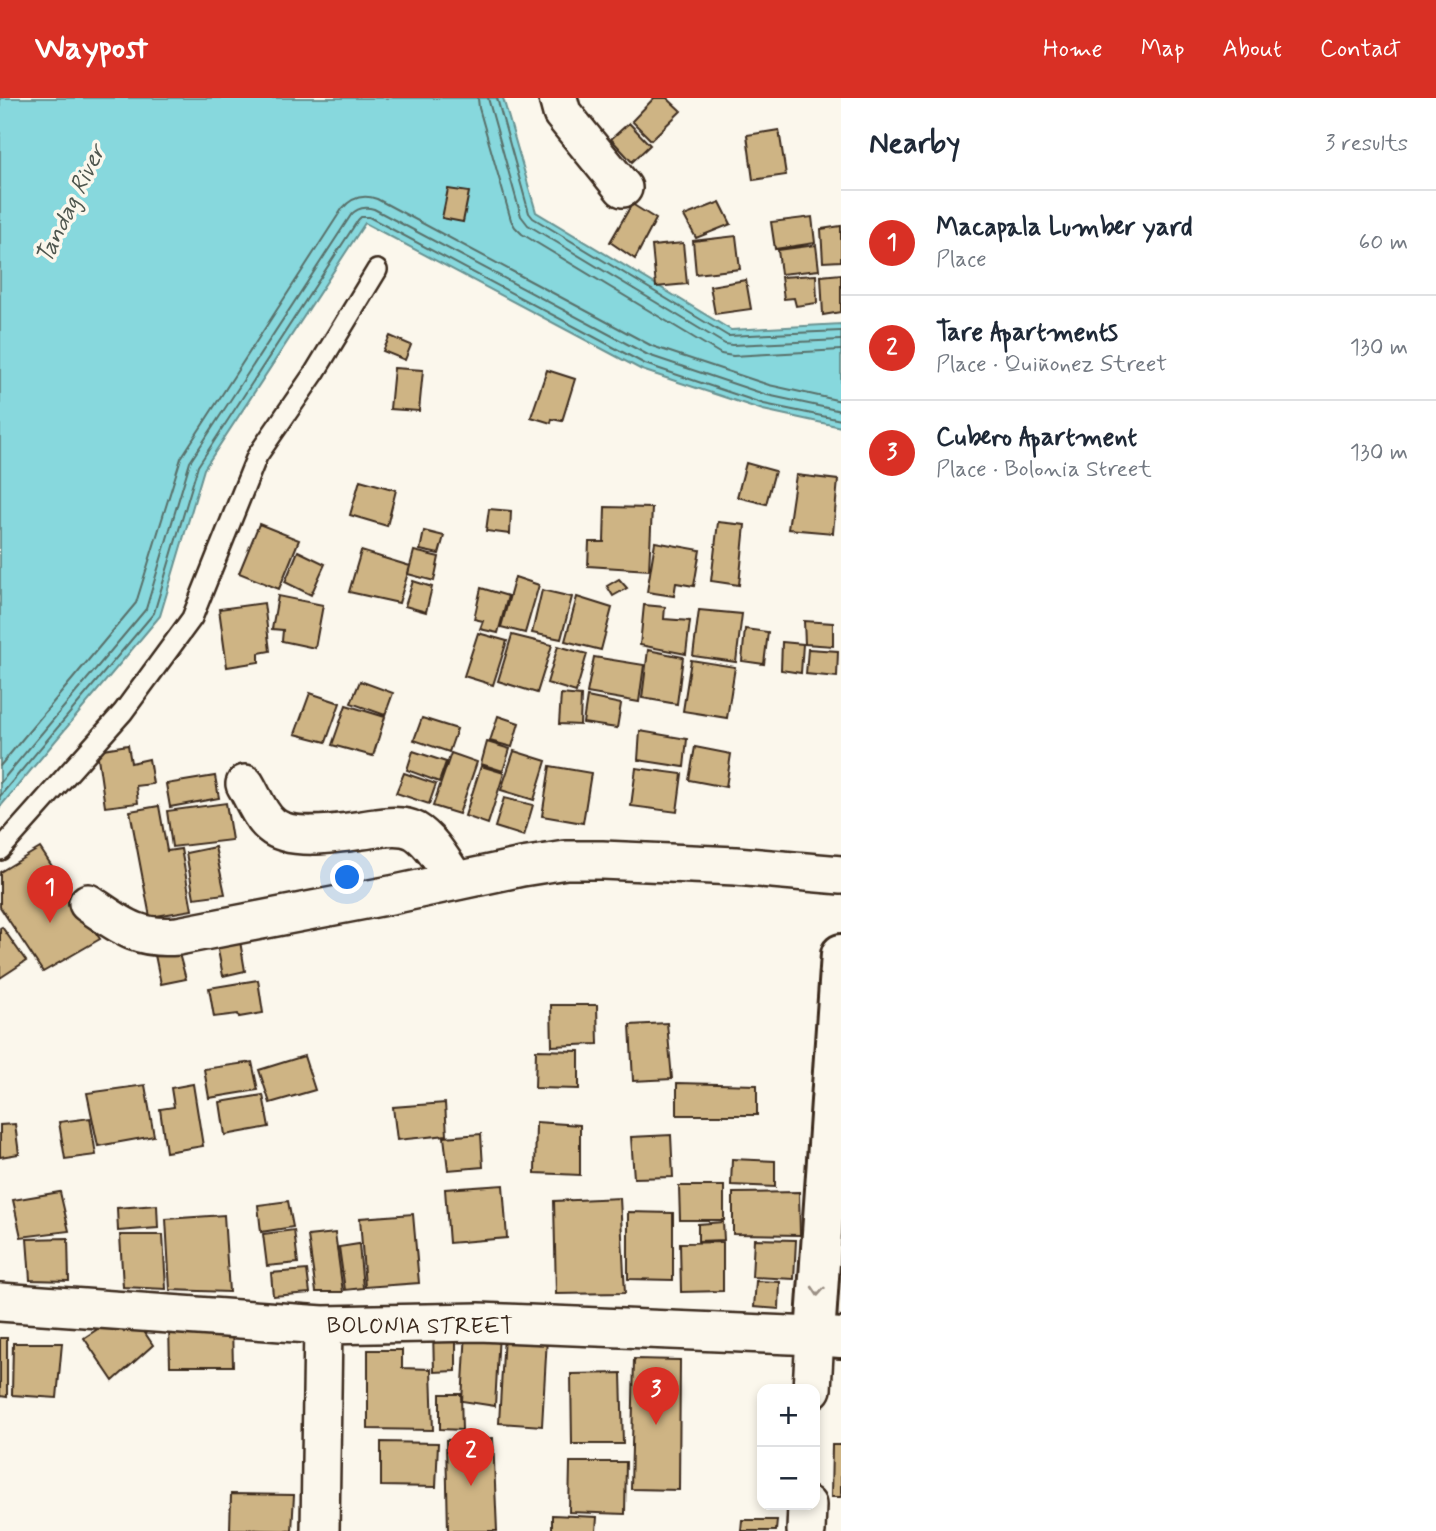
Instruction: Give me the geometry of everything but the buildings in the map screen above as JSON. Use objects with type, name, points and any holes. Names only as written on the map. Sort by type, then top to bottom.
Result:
[{"type":"main road","points":[[828,1337],[841,954]]},
{"type":"street","points":[[558,98],[562,113],[623,188]]},
{"type":"street","points":[[245,784],[263,817],[280,831],[307,835],[383,827],[408,828],[425,838],[456,881]]},
{"type":"street","points":[[88,903],[128,929],[160,938],[566,860],[736,866],[841,876]]},
{"type":"street","name":"BOLONIA STREET","points":[[0,1302],[323,1325],[479,1322],[828,1337]]},
{"type":"street","points":[[320,1531],[323,1325]]},
{"type":"street","points":[[814,1384],[828,1337]]},
{"type":"street","points":[[806,1531],[807,1510]]},
{"type":"lane","points":[[0,850],[123,712],[192,618],[257,456],[315,372],[377,270]]},
{"type":"water","name":"Tandag River","points":[[0,98],[503,98],[536,212],[731,330],[841,324],[841,427],[763,410],[642,370],[365,223],[204,469],[160,616],[0,807]]},
{"type":"place","name":"Macapala Lumber yard","points":[[50,923]]},
{"type":"place","name":"Cubero Apartment","points":[[656,1425]]},
{"type":"place","name":"Tare Apartments","points":[[471,1486]]}]
